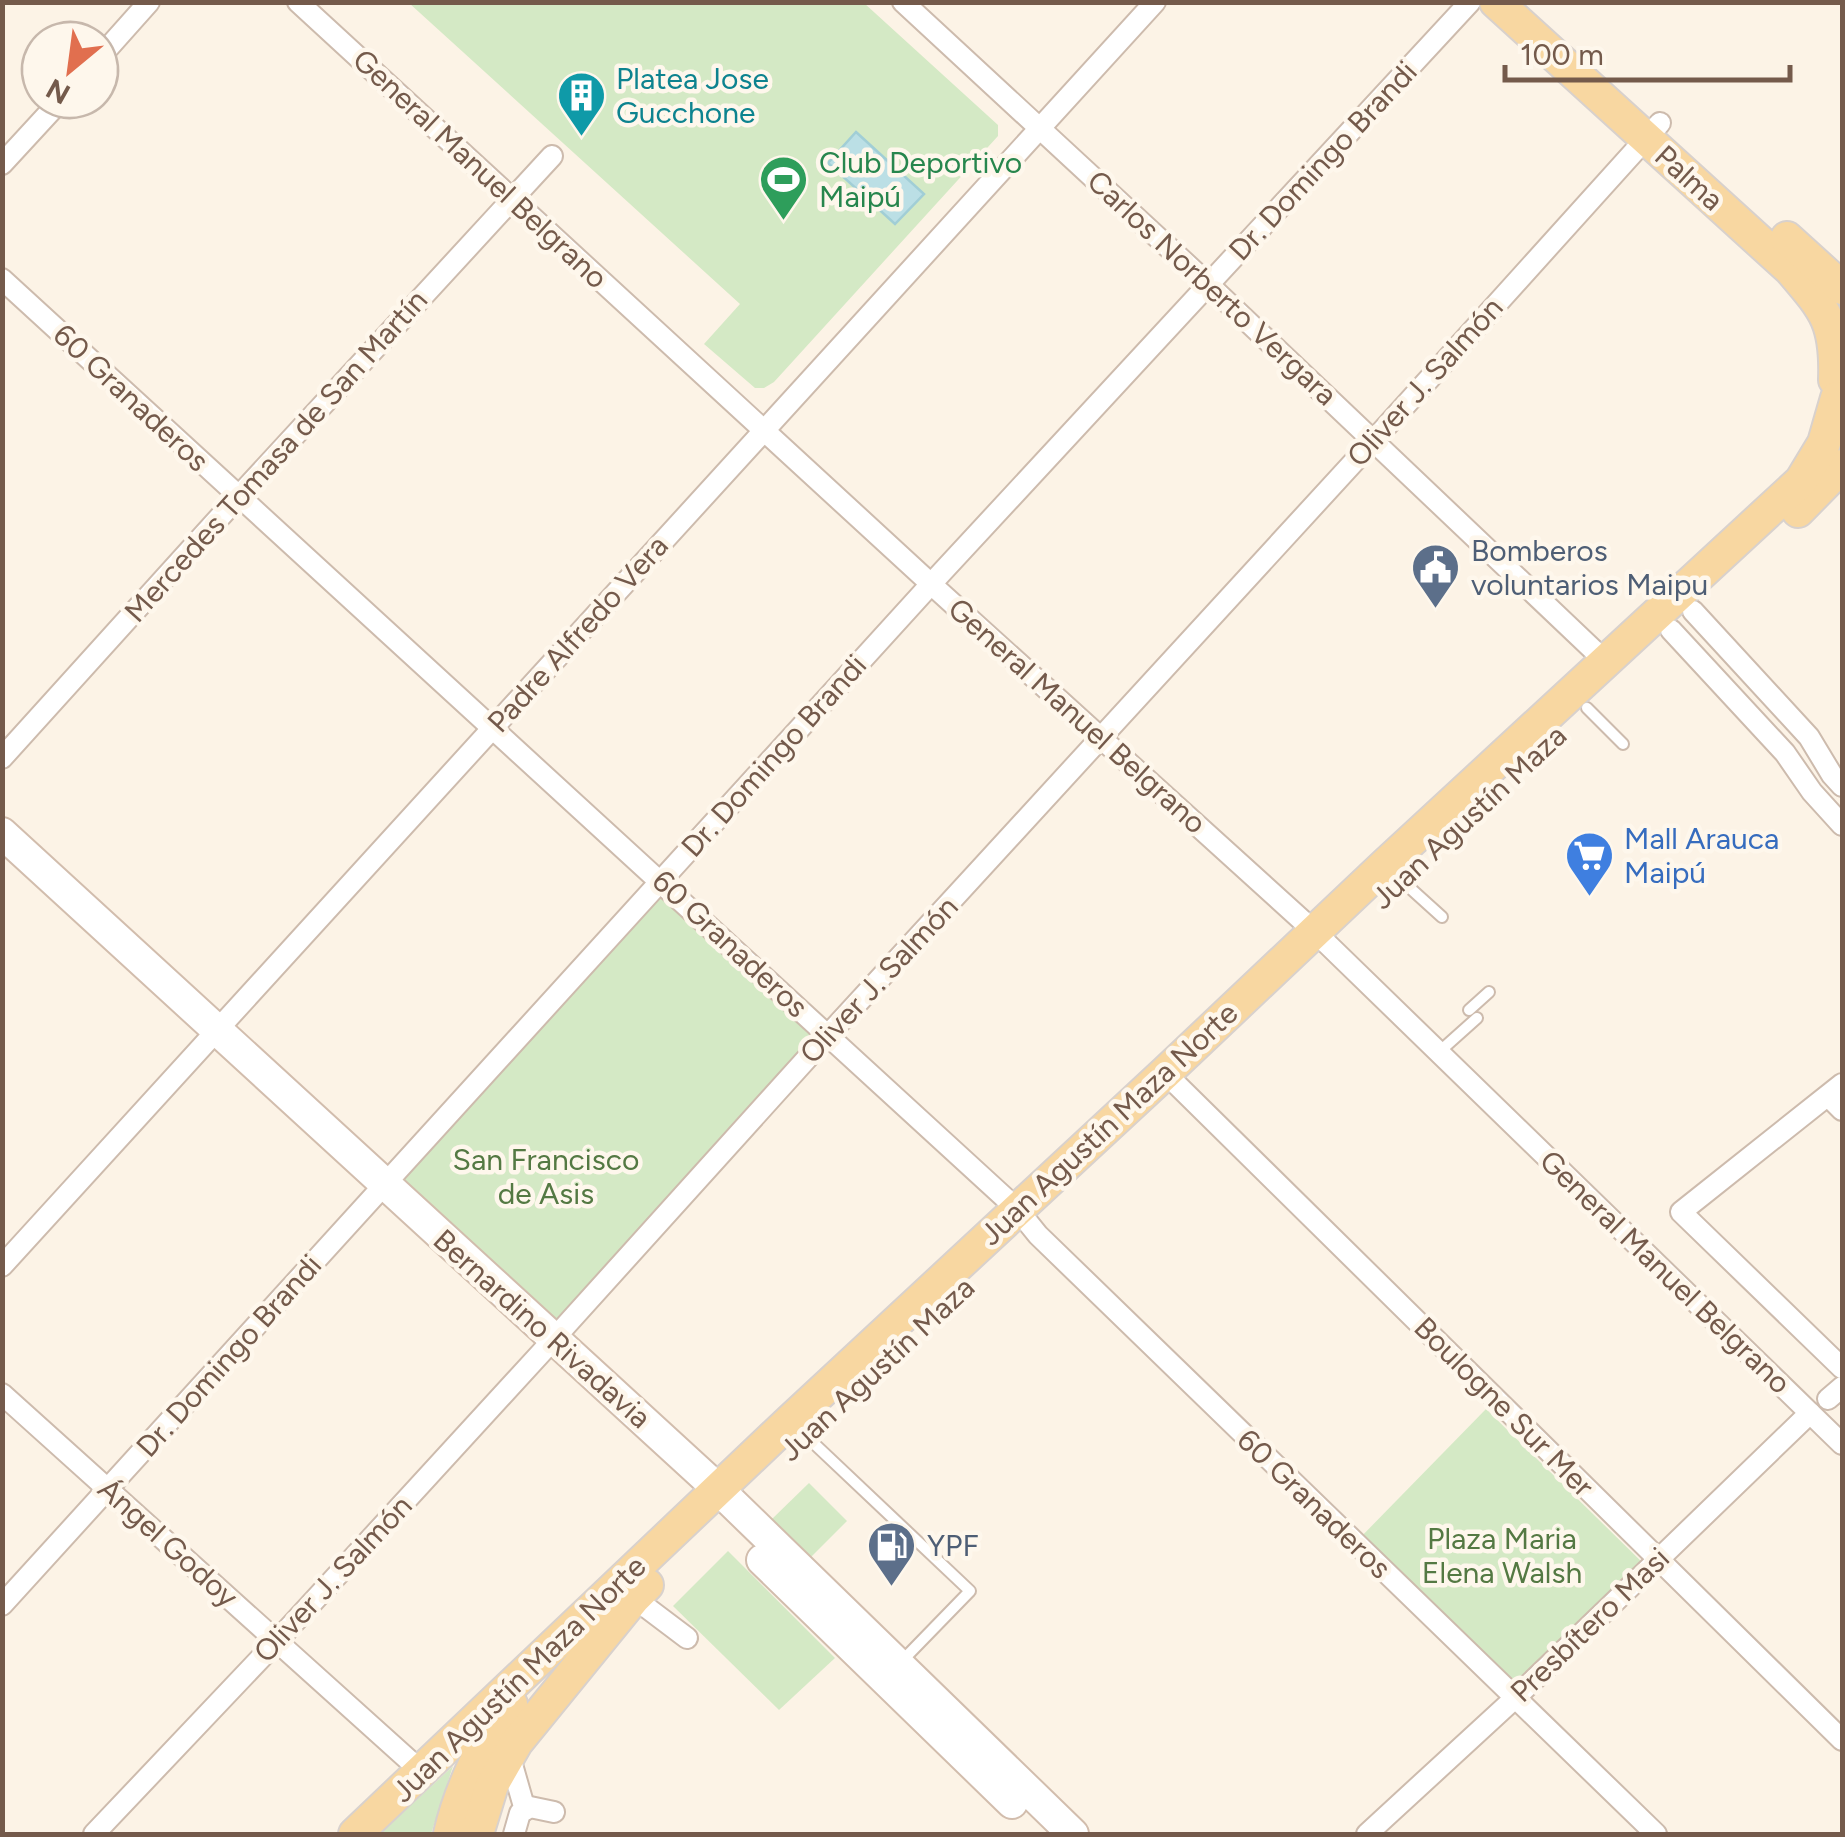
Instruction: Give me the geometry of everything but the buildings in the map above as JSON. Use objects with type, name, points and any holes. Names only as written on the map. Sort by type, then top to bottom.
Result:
[{"type":"main road","name":"Palma","points":[[1496,2],[1842,288]]},
{"type":"main road","name":"Palma","points":[[1525,2],[1822,306],[1832,329],[1839,387]]},
{"type":"main road","name":"Juan Agustín Maza Norte","points":[[355,1834],[571,1631],[719,1504],[1323,939],[1605,661],[1801,481],[1824,443],[1839,387]]},
{"type":"main road","name":"Juan Agustín Maza","points":[[1323,939],[1400,879],[1682,620],[1842,466]]},
{"type":"main road","name":"Juan Agustín Maza","points":[[477,1834],[492,1785],[509,1754],[634,1598],[719,1504],[806,1436],[1023,1217]]},
{"type":"main road","points":[[450,1834],[476,1763],[492,1734],[507,1709],[571,1631]]},
{"type":"street","points":[[120,35],[149,2]]},
{"type":"street","name":"General Manuel Belgrano","points":[[298,2],[1323,939],[1842,1444]]},
{"type":"street","name":"Carlos Norberto Vergara","points":[[902,2],[1208,284],[1605,661]]},
{"type":"street","name":"Padre Alfredo Vera","points":[[2,1266],[1155,2]]},
{"type":"street","name":"Dr. Domingo Brandi","points":[[2,1605],[931,584],[1470,2]]},
{"type":"street","points":[[2,164],[43,120]]},
{"type":"street","name":"Oliver J. Salmón","points":[[94,1834],[547,1346],[1652,130]]},
{"type":"street","name":"Mercedes Tomasa de San Martín","points":[[2,758],[552,156]]},
{"type":"street","name":"60 Granaderos","points":[[2,279],[661,880],[1023,1217],[1656,1834]]},
{"type":"street","points":[[1682,620],[1809,737],[1842,786]]},
{"type":"street","points":[[1682,620],[1812,792],[1842,825]]},
{"type":"street","name":"Bernardino Rivadavia","points":[[2,833],[210,1037],[719,1504],[891,1672],[1044,1834]]},
{"type":"street","name":"Bernardino Rivadavia","points":[[2,860],[210,1037]]},
{"type":"street","name":"Boulogne Sur Mer","points":[[1172,1080],[1842,1740]]},
{"type":"street","points":[[1838,1096],[1681,1212],[1842,1368]]},
{"type":"street","name":"Ángel Godoy","points":[[2,1394],[422,1772]]},
{"type":"street","name":"Presbítero Masi","points":[[1367,1834],[1515,1698],[1810,1412]]},
{"type":"street","points":[[634,1598],[687,1638]]},
{"type":"street","name":"Bernardino Rivadavia","points":[[891,1672],[1073,1834]]},
{"type":"street","points":[[509,1754],[524,1810]]},
{"type":"street","points":[[514,1834],[524,1810],[530,1807],[554,1812]]},
{"type":"lane","points":[[1587,708],[1623,744]]},
{"type":"lane","points":[[1400,879],[1442,918]]},
{"type":"lane","points":[[1439,1053],[1488,992]]},
{"type":"lane","points":[[806,1436],[970,1591],[891,1672]]},
{"type":"green space","name":"Club Deportivo Maipú","points":[[409,3],[864,3],[998,125],[998,136],[774,382],[755,388],[704,344],[740,304]]},
{"type":"green space","name":"San Francisco de Asis","points":[[661,880],[829,1034],[553,1339],[385,1185]]},
{"type":"green space","name":"Plaza Maria Elena Walsh","points":[[1486,1409],[1649,1569],[1515,1698],[1355,1543]]},
{"type":"green space","points":[[809,1483],[847,1521],[810,1558],[771,1520]]},
{"type":"green space","points":[[728,1551],[835,1658],[779,1710],[673,1606]]},
{"type":"green space","points":[[453,1766],[431,1834],[380,1834]]},
{"type":"water","points":[[856,132],[924,194],[895,224],[828,163]]},
{"type":"place","name":"Platea Jose Gucchone","points":[[581,138]]},
{"type":"place","name":"Club Deportivo Maipú","points":[[784,222]]},
{"type":"place","name":"Bomberos voluntarios Maipu","points":[[1436,610]]},
{"type":"place","name":"Mall Arauca Maipú","points":[[1589,898]]},
{"type":"place","name":"YPF","points":[[892,1588]]}]
